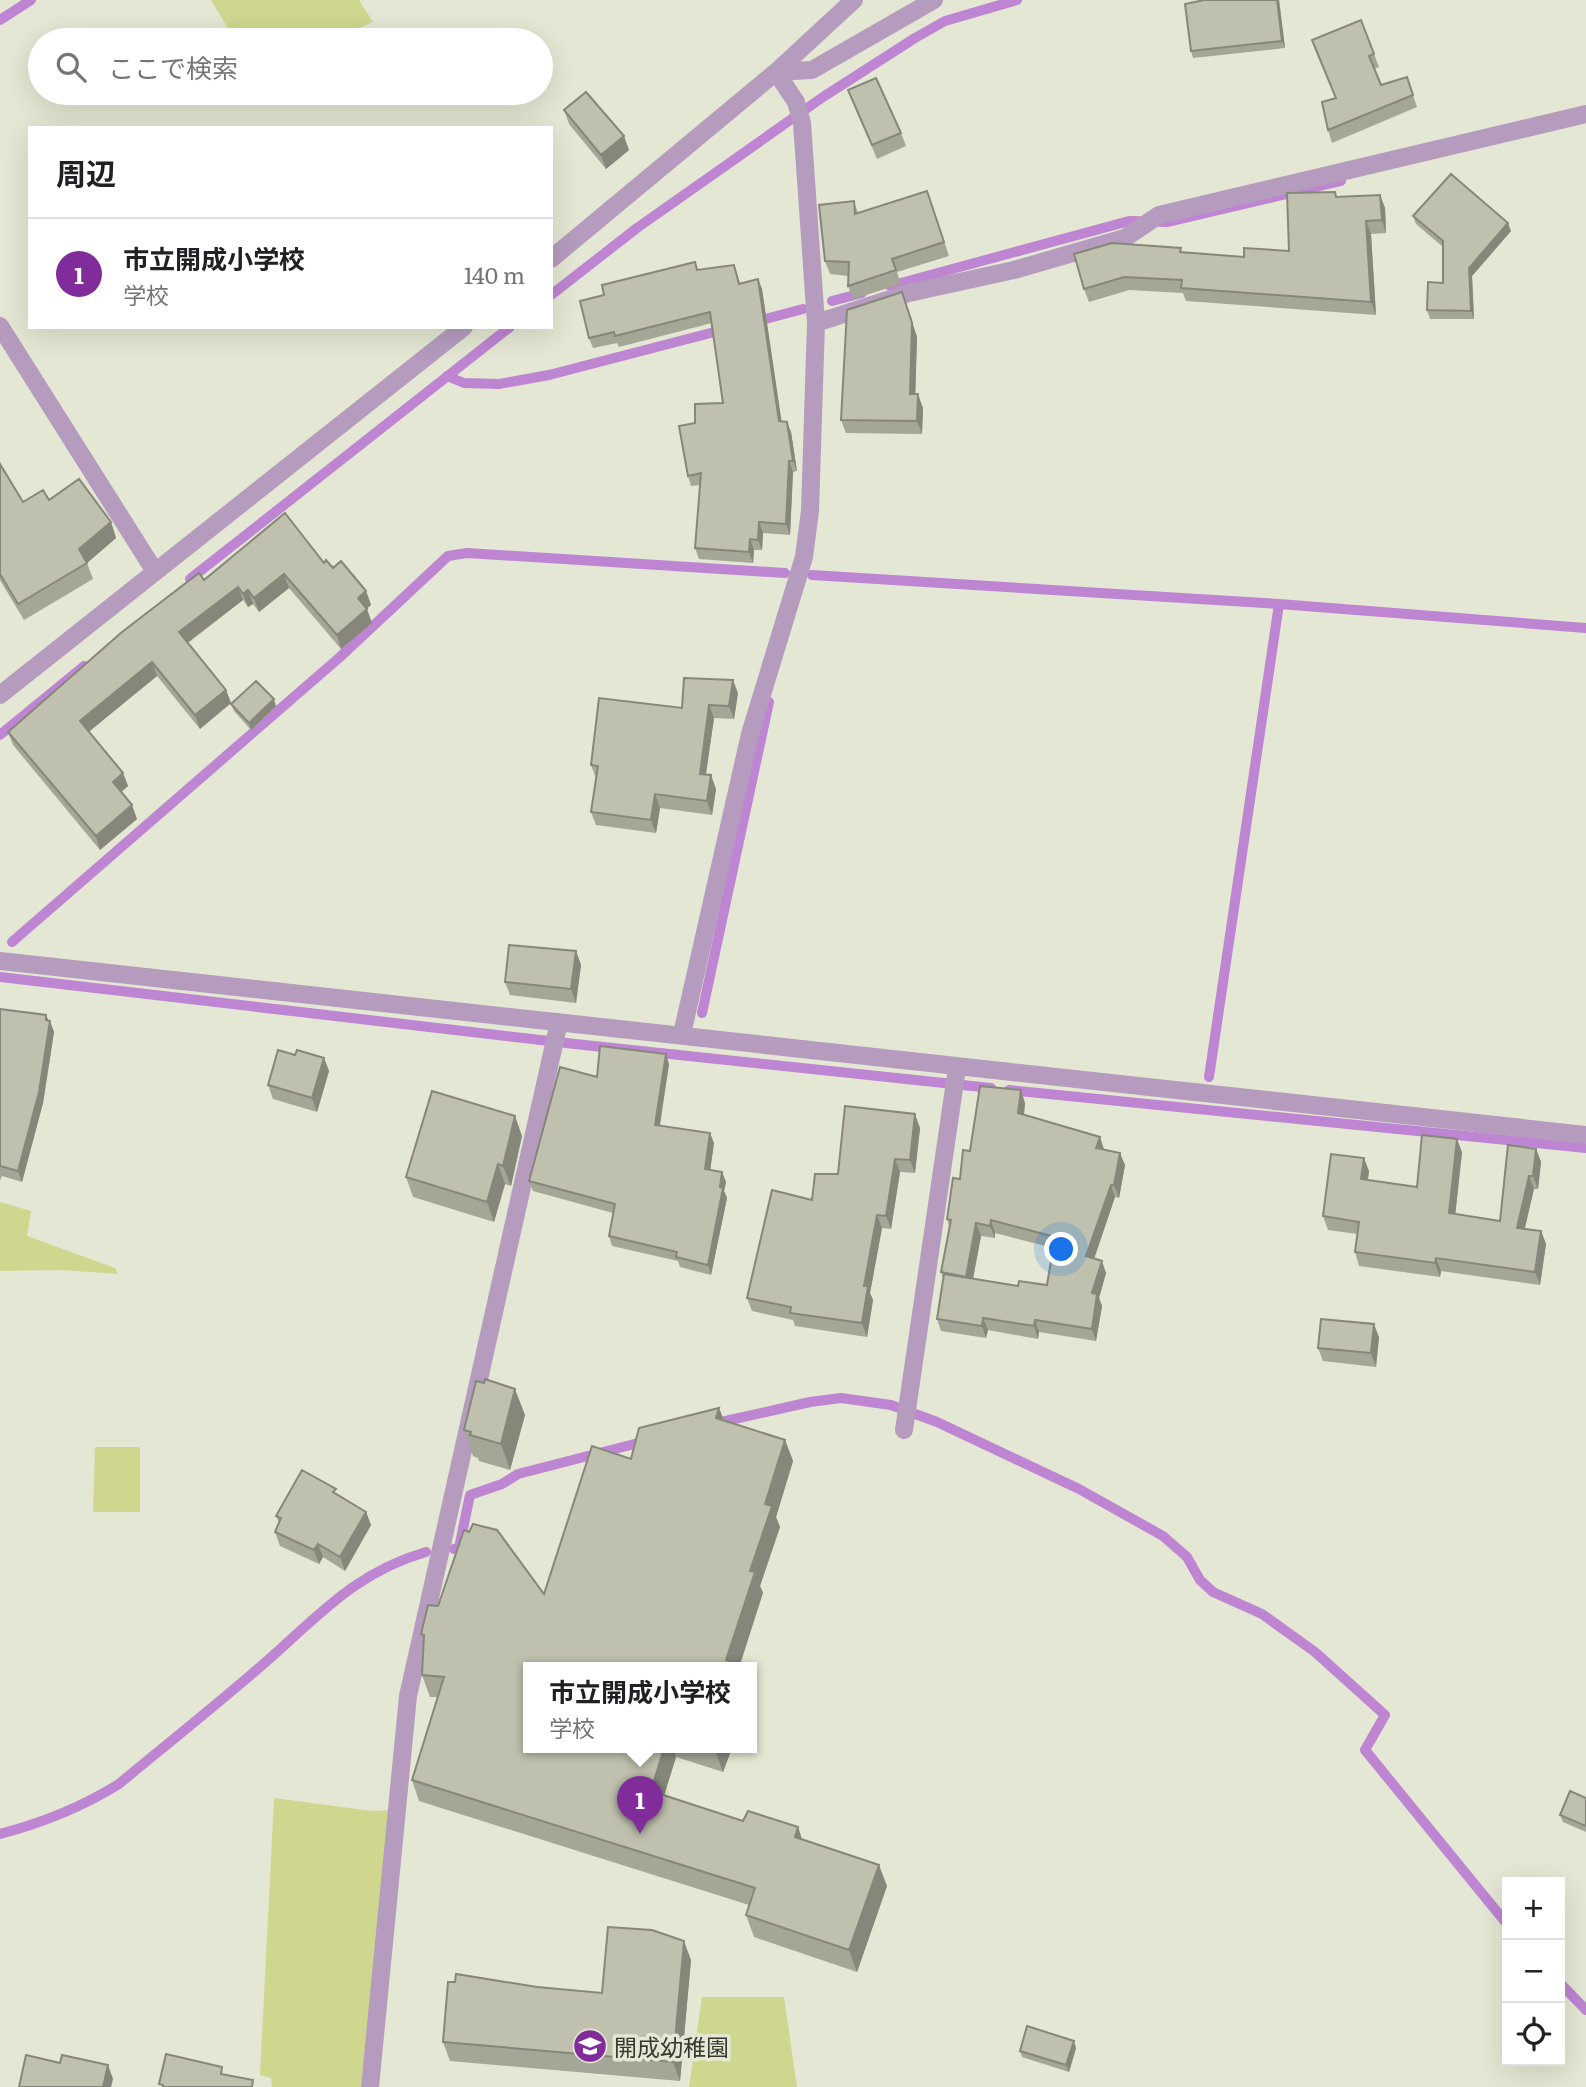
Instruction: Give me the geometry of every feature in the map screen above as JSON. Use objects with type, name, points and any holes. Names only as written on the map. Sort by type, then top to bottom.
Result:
[{"type":"street","points":[[553,257],[776,72],[854,0]]},
{"type":"street","points":[[776,72],[812,69],[934,0]]},
{"type":"street","points":[[682,1034],[750,734],[804,558],[812,487],[816,323],[802,123],[796,102],[776,72]]},
{"type":"street","points":[[816,323],[909,293],[1014,270],[1125,238],[1159,215],[1586,114]]},
{"type":"street","points":[[0,326],[154,570]]},
{"type":"street","points":[[0,695],[154,570],[461,329]]},
{"type":"street","points":[[0,961],[556,1036],[682,1034],[955,1079],[1586,1135]]},
{"type":"street","points":[[370,2087],[408,1696],[556,1036]]},
{"type":"street","points":[[906,1417],[955,1079]]},
{"type":"green space","points":[[211,0],[359,0],[373,22],[360,28],[228,28]]},
{"type":"green space","points":[[0,1202],[31,1211],[27,1236],[115,1268],[118,1274],[62,1270],[0,1271]]},
{"type":"green space","points":[[95,1447],[140,1447],[140,1512],[93,1512]]},
{"type":"green space","points":[[274,1798],[372,1811],[390,1810],[361,2087],[272,2087],[271,2078],[260,2075]]},
{"type":"green space","points":[[702,1997],[784,1997],[797,2087],[689,2087]]},
{"type":"building","points":[[1204,0],[1277,0],[1282,41],[1191,51],[1185,4]]},
{"type":"building","points":[[1361,20],[1374,54],[1369,56],[1381,85],[1407,77],[1413,95],[1328,130],[1322,102],[1336,98],[1312,40]]},
{"type":"building","points":[[876,78],[901,133],[872,145],[848,90]]},
{"type":"building","points":[[586,92],[624,136],[601,155],[564,110]]},
{"type":"building","points":[[1451,174],[1508,223],[1469,268],[1471,311],[1427,310],[1428,282],[1443,283],[1443,241],[1413,216]]},
{"type":"building","points":[[927,191],[944,242],[892,259],[896,270],[848,286],[849,262],[825,261],[819,205],[854,201],[855,214]]},
{"type":"building","points":[[1335,192],[1336,197],[1380,195],[1382,220],[1366,221],[1371,302],[1181,288],[1182,280],[1124,277],[1084,289],[1074,254],[1112,243],[1181,248],[1180,252],[1244,257],[1244,248],[1289,251],[1287,193]]},
{"type":"building","points":[[695,262],[697,270],[734,265],[739,284],[758,279],[779,421],[787,422],[793,461],[789,461],[786,524],[759,522],[758,540],[750,539],[749,552],[695,548],[701,473],[688,476],[679,426],[695,423],[695,404],[723,403],[710,312],[615,336],[614,332],[589,338],[580,301],[604,295],[602,285]]},
{"type":"building","points":[[902,292],[912,323],[910,394],[918,394],[917,421],[841,420],[847,310]]},
{"type":"building","points":[[0,464],[23,502],[43,490],[49,500],[79,479],[111,522],[79,549],[87,563],[18,604],[0,574]]},
{"type":"building","points":[[285,513],[324,563],[326,560],[333,568],[341,561],[366,591],[358,598],[367,609],[337,635],[284,574],[254,598],[248,590],[243,594],[238,587],[179,632],[226,690],[195,715],[152,662],[80,721],[123,773],[113,782],[132,805],[96,836],[8,732],[122,632],[199,573],[204,580]]},
{"type":"building","points":[[684,678],[733,680],[729,706],[709,705],[700,774],[711,775],[707,801],[655,794],[651,820],[591,812],[598,766],[591,765],[599,698],[682,708]]},
{"type":"building","points":[[256,681],[274,699],[249,723],[231,704]]},
{"type":"building","points":[[509,945],[576,951],[571,989],[505,982]]},
{"type":"building","points":[[0,1009],[46,1015],[46,1020],[50,1021],[39,1092],[18,1171],[0,1166]]},
{"type":"building","points":[[600,1046],[666,1054],[655,1125],[710,1133],[705,1169],[722,1172],[720,1187],[723,1188],[708,1265],[676,1257],[677,1252],[609,1236],[615,1204],[529,1181],[560,1067],[597,1077]]},
{"type":"building","points":[[278,1050],[295,1055],[297,1050],[324,1058],[312,1098],[268,1085]]},
{"type":"building","points":[[980,1086],[1021,1090],[1018,1113],[1100,1137],[1096,1148],[1120,1153],[1114,1185],[1111,1185],[1086,1256],[1102,1261],[1092,1293],[1097,1294],[1092,1329],[1035,1320],[1034,1326],[983,1318],[982,1326],[937,1319],[944,1274],[1018,1286],[1019,1281],[1047,1285],[1055,1237],[991,1220],[990,1226],[976,1223],[966,1277],[941,1272],[951,1220],[947,1219],[953,1178],[960,1179],[963,1150],[970,1151]]},
{"type":"building","points":[[432,1091],[515,1116],[503,1166],[498,1164],[487,1202],[406,1177]]},
{"type":"building","points":[[845,1106],[915,1114],[910,1160],[895,1159],[886,1216],[877,1215],[864,1286],[868,1286],[862,1323],[790,1313],[791,1307],[747,1298],[772,1190],[812,1200],[815,1174],[838,1174]]},
{"type":"building","points":[[1422,1135],[1457,1139],[1449,1213],[1500,1221],[1508,1145],[1536,1149],[1533,1176],[1529,1176],[1517,1228],[1541,1231],[1535,1272],[1436,1258],[1435,1263],[1355,1252],[1359,1222],[1323,1216],[1331,1154],[1364,1158],[1361,1179],[1417,1187]]},
{"type":"building","points":[[1321,1319],[1374,1324],[1371,1353],[1318,1348]]},
{"type":"building","points":[[485,1379],[515,1389],[501,1444],[470,1435],[471,1432],[464,1430],[476,1381],[484,1383]]},
{"type":"building","points":[[719,1408],[716,1418],[785,1440],[765,1504],[772,1506],[750,1571],[755,1572],[726,1660],[731,1662],[523,1662],[523,1753],[662,1753],[651,1791],[743,1821],[748,1811],[798,1827],[795,1837],[879,1865],[849,1950],[746,1915],[755,1888],[412,1780],[444,1677],[422,1675],[424,1635],[421,1634],[428,1605],[438,1606],[464,1530],[469,1532],[473,1524],[497,1530],[544,1594],[592,1446],[631,1459],[639,1428]]},
{"type":"building","points":[[302,1470],[336,1489],[333,1492],[366,1512],[340,1557],[318,1544],[314,1550],[275,1532],[281,1518],[276,1516]]},
{"type":"building","points":[[1570,1791],[1586,1798],[1586,1826],[1560,1815]]},
{"type":"building","points":[[608,1927],[652,1930],[684,1941],[673,2062],[443,2042],[448,1982],[455,1982],[456,1974],[537,1987],[602,1993]]},
{"type":"building","points":[[1027,2026],[1074,2041],[1066,2065],[1020,2051]]},
{"type":"building","points":[[166,2054],[222,2067],[221,2074],[253,2080],[252,2087],[163,2087],[159,2084]]},
{"type":"building","points":[[26,2055],[60,2063],[62,2055],[108,2065],[103,2087],[19,2087]]},
{"type":"waterway","points":[[0,20],[31,0]]},
{"type":"waterway","points":[[553,293],[637,228],[823,97],[915,38],[945,21],[1017,0]]},
{"type":"waterway","points":[[890,286],[1129,221],[1168,222],[1341,181]]},
{"type":"waterway","points":[[832,301],[862,293]]},
{"type":"waterway","points":[[754,322],[803,309]]},
{"type":"waterway","points":[[190,579],[507,329]]},
{"type":"waterway","points":[[447,376],[464,383],[499,384],[549,375],[726,329]]},
{"type":"waterway","points":[[12,942],[340,657],[448,556],[467,553],[785,573]]},
{"type":"waterway","points":[[812,575],[1279,604],[1586,628]]},
{"type":"waterway","points":[[1209,1077],[1279,604]]},
{"type":"waterway","points":[[0,735],[84,666]]},
{"type":"waterway","points":[[702,1013],[769,702]]},
{"type":"waterway","points":[[0,977],[575,1044],[991,1088]]},
{"type":"waterway","points":[[1009,1090],[1586,1148]]},
{"type":"waterway","points":[[712,1424],[810,1402],[841,1398],[891,1405],[937,1422],[1079,1489],[1163,1536],[1187,1557],[1200,1580],[1213,1592],[1262,1614],[1315,1652],[1385,1715],[1365,1750],[1502,1918]]},
{"type":"waterway","points":[[454,1549],[459,1548],[470,1495],[502,1484],[518,1474],[646,1441]]},
{"type":"waterway","points":[[0,1834],[61,1814],[119,1784],[243,1682],[337,1599],[377,1572],[426,1552]]},
{"type":"waterway","points":[[1565,1988],[1586,2010]]},
{"type":"place","name":"市立開成小学校","points":[[640,1834]]},
{"type":"place","name":"開成幼稚園","points":[[590,2046]]}]
